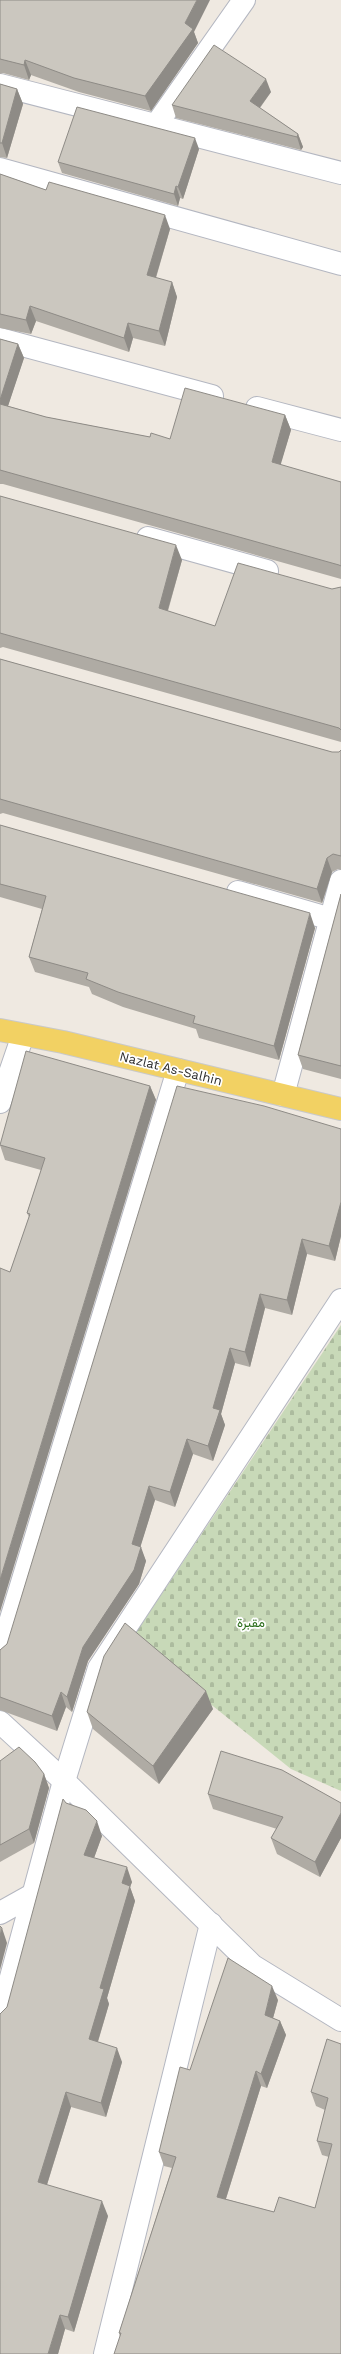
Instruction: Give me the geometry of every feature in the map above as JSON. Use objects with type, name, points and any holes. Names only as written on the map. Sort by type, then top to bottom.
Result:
[{"type":"main road","name":"Nazlat As-Salhin","points":[[0,1030],[178,1070],[341,1110]]},
{"type":"street","points":[[156,125],[244,0]]},
{"type":"street","points":[[0,84],[341,173]]},
{"type":"street","points":[[0,169],[341,264]]},
{"type":"street","points":[[0,339],[341,430]]},
{"type":"street","points":[[129,532],[288,577]]},
{"type":"street","points":[[283,1095],[341,881]]},
{"type":"street","points":[[215,886],[331,919]]},
{"type":"street","points":[[0,1102],[23,1034]]},
{"type":"street","points":[[0,1655],[178,1070]]},
{"type":"street","points":[[0,2018],[64,1781],[99,1668],[341,1300]]},
{"type":"street","points":[[0,1723],[64,1781],[253,1966],[341,2020]]},
{"type":"street","points":[[0,1913],[34,1894]]},
{"type":"street","points":[[105,2354],[211,1924]]},
{"type":"green space","name":"مقبرة","points":[[341,1325],[341,1791],[291,1769],[131,1640]]},
{"type":"building","points":[[0,0],[197,0],[185,23],[193,29],[145,96],[74,78],[25,60],[24,65],[0,59]]},
{"type":"building","points":[[214,45],[266,79],[250,101],[298,134],[297,137],[172,105]]},
{"type":"building","points":[[0,84],[17,89],[2,143],[0,143]]},
{"type":"building","points":[[77,107],[195,138],[178,187],[176,186],[174,194],[58,162]]},
{"type":"building","points":[[0,174],[46,190],[49,182],[165,215],[147,275],[172,282],[159,331],[128,323],[124,338],[30,306],[26,320],[0,314]]},
{"type":"building","points":[[0,339],[18,344],[0,400]]},
{"type":"building","points":[[185,388],[285,415],[272,462],[341,482],[341,566],[0,470],[0,404],[46,417],[150,437],[151,433],[170,439]]},
{"type":"building","points":[[0,496],[176,545],[159,608],[215,626],[238,563],[332,589],[341,587],[341,730],[339,728],[0,633]]},
{"type":"building","points":[[0,659],[332,752],[339,752],[341,750],[341,856],[333,854],[327,858],[317,889],[0,799]]},
{"type":"building","points":[[0,825],[310,913],[274,1046],[193,1023],[195,1016],[118,992],[86,979],[88,973],[29,957],[46,896],[0,884]]},
{"type":"building","points":[[341,894],[341,1066],[298,1055]]},
{"type":"building","points":[[26,1051],[150,1086],[0,1580],[0,1268],[10,1272],[30,1214],[27,1213],[45,1158],[0,1145]]},
{"type":"building","points":[[177,1086],[264,1106],[341,1129],[341,1202],[329,1246],[302,1239],[287,1300],[260,1294],[245,1352],[230,1348],[213,1408],[220,1410],[208,1446],[187,1439],[170,1492],[149,1486],[132,1544],[141,1547],[134,1570],[83,1647],[67,1697],[61,1692],[52,1716],[0,1697],[0,1650],[7,1644]]},
{"type":"building","points":[[125,1623],[206,1691],[153,1766],[87,1712],[104,1656]]},
{"type":"building","points":[[19,1747],[35,1762],[44,1774],[29,1829],[0,1845],[0,1761]]},
{"type":"building","points":[[221,1751],[282,1770],[341,1803],[341,1813],[315,1862],[271,1838],[283,1817],[208,1794]]},
{"type":"building","points":[[63,1799],[66,1803],[86,1810],[97,1821],[84,1855],[127,1867],[122,1883],[130,1886],[100,1988],[104,1989],[89,2039],[117,2048],[101,2103],[66,2092],[38,2182],[102,2201],[68,2317],[60,2315],[48,2354],[0,2354],[0,2014],[7,2007]]},
{"type":"building","points":[[228,1958],[272,1986],[265,2015],[280,2021],[261,2074],[256,2071],[217,2197],[274,2212],[279,2197],[315,2208],[332,2144],[317,2141],[328,2098],[311,2092],[327,2039],[341,2044],[341,2354],[114,2354],[121,2333],[119,2333],[176,2157],[159,2152],[180,2067],[190,2070]]}]
